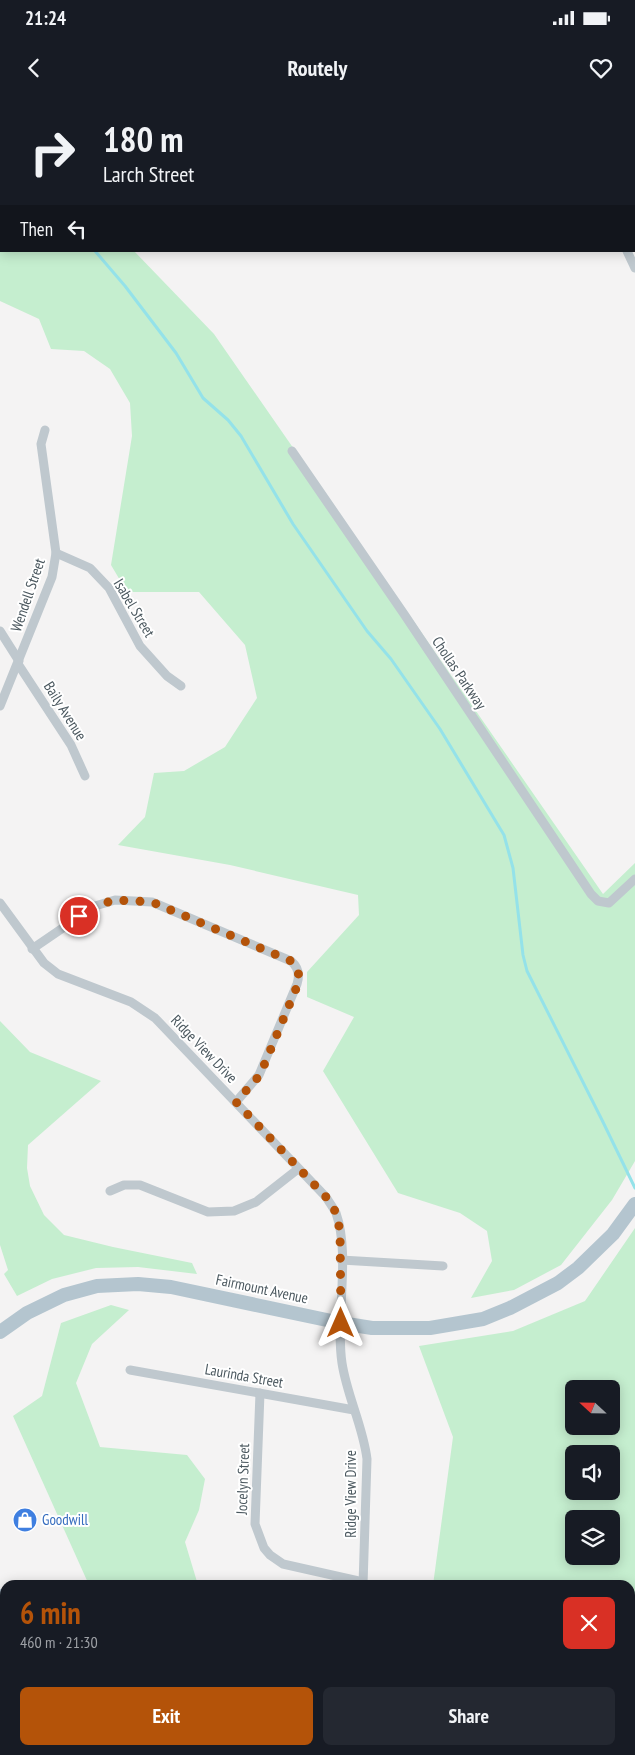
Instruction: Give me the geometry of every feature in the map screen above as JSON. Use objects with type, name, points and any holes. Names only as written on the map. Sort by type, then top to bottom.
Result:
[{"type":"main road","name":"Fairmount Avenue","points":[[0,1332],[27,1312],[64,1295],[98,1286],[138,1284],[171,1287],[372,1328],[430,1328],[483,1319],[510,1308],[558,1283],[578,1268],[613,1234],[635,1204]]},
{"type":"street","points":[[627,252],[635,268]]},
{"type":"street","name":"Wendell Street","points":[[0,706],[52,576],[56,553],[41,444],[45,430]]},
{"type":"street","name":"Chollas Parkway","points":[[292,451],[404,614],[591,894],[598,901],[609,903],[635,879]]},
{"type":"street","name":"Isabel Street","points":[[56,553],[90,568],[109,588],[140,646],[167,676],[182,686]]},
{"type":"street","name":"Baily Avenue","points":[[0,631],[71,745],[85,776]]},
{"type":"street","points":[[32,949],[95,906],[115,900],[152,902],[291,961],[296,965],[299,978],[298,984],[260,1075],[236,1102]]},
{"type":"street","name":"Ridge View Drive","points":[[0,903],[32,949],[44,963],[58,974],[131,1002],[154,1018],[326,1197],[335,1211],[340,1230],[340,1344],[342,1364],[354,1410],[366,1444],[363,1580]]},
{"type":"street","points":[[110,1191],[124,1185],[140,1185],[208,1212],[234,1211],[256,1202],[298,1169]]},
{"type":"street","points":[[341,1260],[443,1266]]},
{"type":"street","name":"Laurinda Street","points":[[130,1370],[354,1410]]},
{"type":"street","name":"Jocelyn Street","points":[[260,1392],[255,1524],[264,1548],[283,1564],[350,1580]]},
{"type":"green space","points":[[0,252],[135,252],[214,334],[603,894],[635,863],[635,1161],[612,1200],[561,1265],[514,1290],[471,1298],[492,1261],[487,1231],[460,1213],[398,1193],[323,1071],[354,1017],[307,997],[307,972],[359,915],[358,895],[230,865],[118,845],[145,817],[154,773],[184,771],[225,747],[257,698],[245,645],[199,592],[127,592],[111,565],[132,436],[130,403],[110,369],[84,351],[51,349],[39,319],[0,301]]},
{"type":"green space","points":[[0,1021],[30,1052],[101,1081],[28,1145],[27,1168],[30,1186],[44,1215],[64,1235],[192,1263],[197,1274],[138,1267],[96,1268],[52,1279],[17,1296],[4,1274],[8,1270],[0,1245]]},
{"type":"green space","points":[[635,1228],[635,1580],[434,1580],[453,1437],[419,1346],[513,1331],[585,1301]]},
{"type":"green space","points":[[111,1305],[129,1310],[92,1344],[76,1383],[100,1447],[187,1455],[205,1479],[199,1510],[185,1542],[196,1580],[87,1580],[13,1416],[42,1396],[61,1323]]},
{"type":"waterway","points":[[96,252],[125,286],[176,353],[203,398],[228,420],[241,436],[293,524],[367,631],[391,659],[440,729],[504,835],[513,868],[523,955],[527,971],[635,1188]]},
{"type":"place","name":"Goodwill","points":[[25,1520]]},
{"type":"route","points":[[79,916],[95,906],[115,900],[152,902],[291,961],[296,965],[299,978],[298,984],[260,1075],[236,1102],[326,1197],[335,1211],[340,1230],[341,1323]]}]
